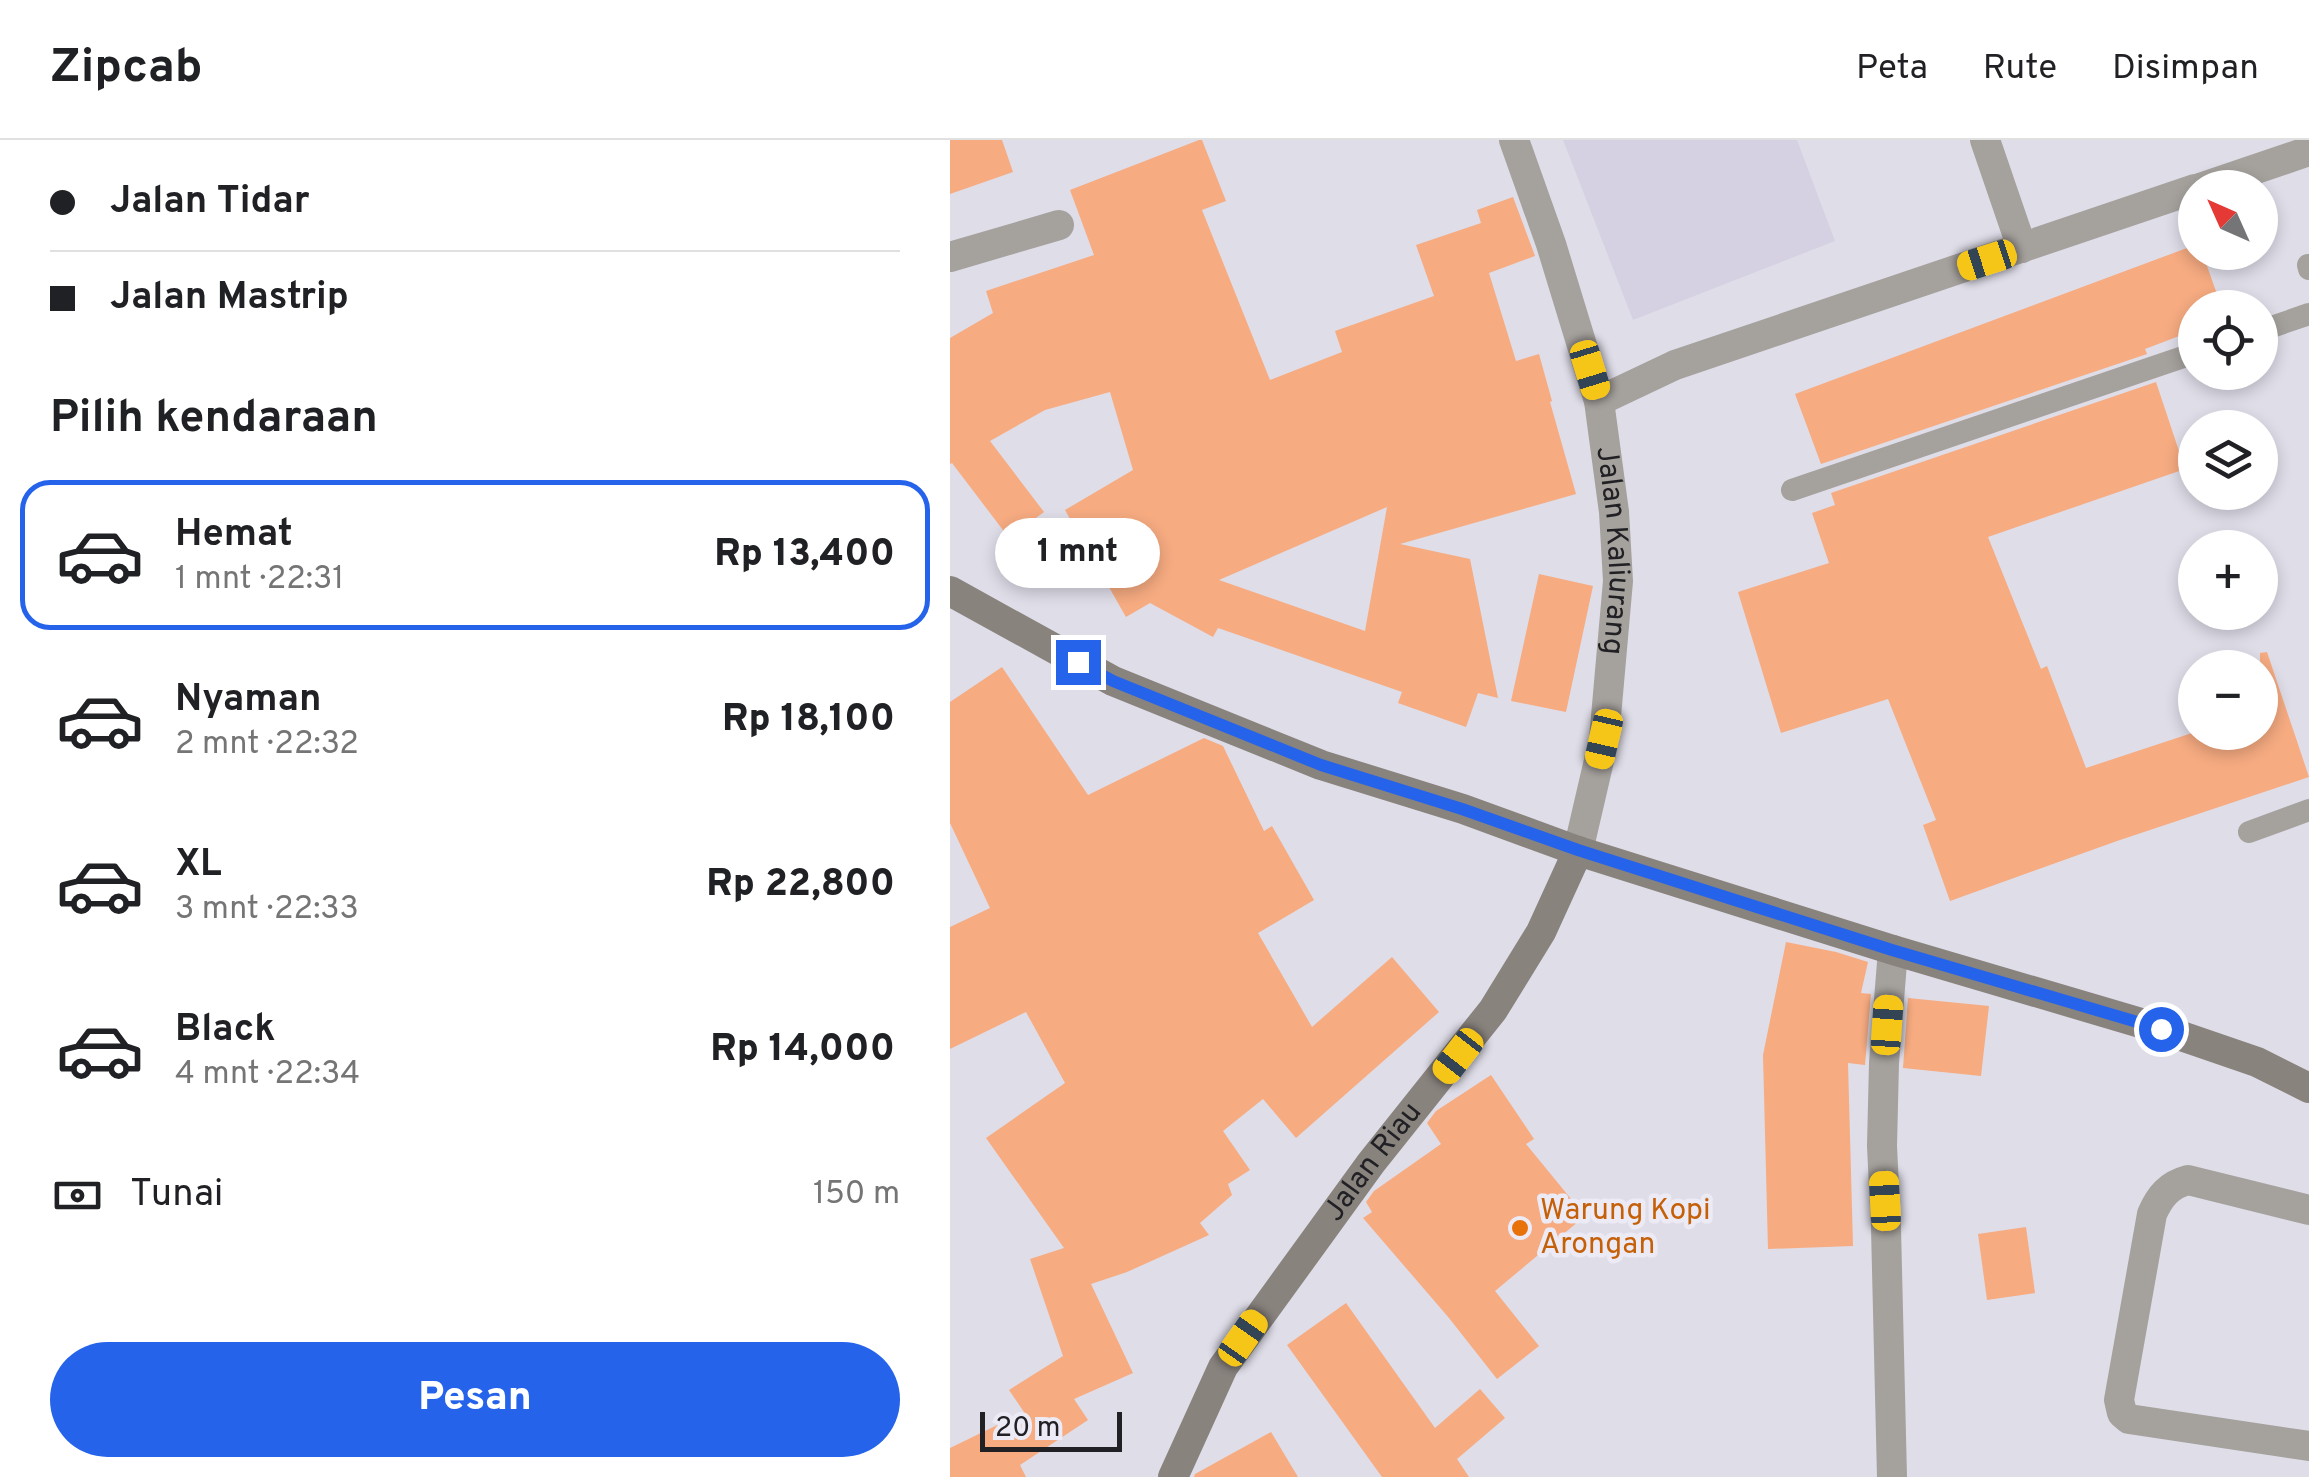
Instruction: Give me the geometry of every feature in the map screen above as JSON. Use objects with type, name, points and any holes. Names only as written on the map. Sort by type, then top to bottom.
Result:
[{"type":"main road","points":[[950,591],[1113,681],[1321,765],[1892,950],[2177,1034],[2258,1062],[2309,1088]]},
{"type":"main road","name":"Jalan Riau","points":[[1173,1477],[1223,1367],[1360,1178],[1493,1010],[1541,932],[1578,850]]},
{"type":"street","name":"Jalan Kaliurang","points":[[1514,140],[1599,401],[1614,512],[1618,581],[1604,739],[1578,850]]},
{"type":"street","points":[[1985,140],[2022,248]]},
{"type":"street","points":[[2250,170],[2309,150]]},
{"type":"street","points":[[1599,401],[1675,365],[2178,195]]},
{"type":"street","points":[[950,257],[1059,224]]},
{"type":"street","points":[[1892,950],[1882,1146],[1892,1477]]},
{"type":"street","points":[[2309,1210],[2188,1180],[2162,1195],[2152,1214],[2119,1400],[2128,1419],[2309,1446]]},
{"type":"lane","points":[[2278,325],[2309,314]]},
{"type":"lane","points":[[1792,490],[2178,359]]},
{"type":"lane","points":[[2249,832],[2309,810]]},
{"type":"shaded area","points":[[1563,140],[1797,140],[1835,241],[1633,320]]},
{"type":"building","points":[[950,140],[1002,140],[1013,172],[950,194]]},
{"type":"building","points":[[1202,140],[1226,201],[1202,210],[1270,380],[1342,352],[1335,331],[1434,296],[1416,245],[1481,223],[1477,210],[1513,197],[1535,256],[1489,273],[1516,361],[1539,354],[1576,494],[1400,544],[1470,559],[1498,698],[1478,693],[1466,727],[1398,703],[1402,692],[1218,628],[1213,637],[1150,603],[1126,617],[1065,510],[1133,470],[1110,392],[1045,410],[990,441],[1044,512],[1009,538],[950,464],[950,338],[993,313],[986,291],[1094,255],[1070,190]],"holes":[[[1387,507],[1365,631],[1219,580]]]},
{"type":"building","points":[[2178,251],[2178,270],[2208,270],[2216,290],[2178,290],[2178,336],[2145,349],[2147,354],[1821,464],[1795,394]]},
{"type":"building","points":[[2156,382],[2178,448],[2178,471],[1988,537],[2041,669],[2047,666],[2086,768],[2178,738],[2178,750],[2278,750],[2278,685],[2309,777],[1950,901],[1923,825],[1936,820],[1888,699],[1781,733],[1738,592],[1829,563],[1812,513],[1835,505],[1831,493]]},
{"type":"building","points":[[1539,574],[1593,586],[1566,712],[1511,701]]},
{"type":"building","points":[[1002,667],[1088,795],[1204,738],[1223,746],[1264,831],[1272,826],[1314,900],[1258,933],[1312,1027],[1392,957],[1439,1012],[1296,1138],[1263,1099],[1223,1131],[1250,1170],[1228,1184],[1232,1195],[1200,1223],[1209,1235],[1091,1284],[1133,1373],[1074,1399],[1088,1420],[1020,1465],[1026,1477],[950,1477],[950,1448],[1024,1412],[1009,1390],[1063,1356],[1030,1259],[1064,1248],[986,1138],[1065,1083],[1026,1012],[950,1049],[950,927],[990,908],[950,823],[950,702]]},
{"type":"building","points":[[1786,942],[1868,962],[1861,993],[1871,994],[1865,1065],[1848,1063],[1853,1246],[1768,1249],[1763,1055]]},
{"type":"building","points":[[1908,998],[1989,1006],[1981,1076],[1903,1068]]},
{"type":"building","points":[[1491,1075],[1534,1139],[1526,1144],[1585,1216],[1495,1291],[1539,1346],[1497,1379],[1363,1218],[1372,1212],[1366,1202],[1374,1191],[1441,1144],[1427,1123],[1436,1111]]},
{"type":"building","points":[[2026,1227],[2035,1293],[1987,1300],[1978,1234]]},
{"type":"building","points":[[1346,1303],[1435,1428],[1480,1389],[1505,1418],[1457,1459],[1469,1477],[1382,1477],[1287,1345]]},
{"type":"building","points":[[1271,1432],[1298,1477],[1194,1477],[1195,1474]]},
{"type":"place","name":"Warung Kopi Arongan","points":[[1520,1228]]},
{"type":"route","points":[[1078,662],[1113,681],[1321,765],[1892,950],[2161,1029]]}]
